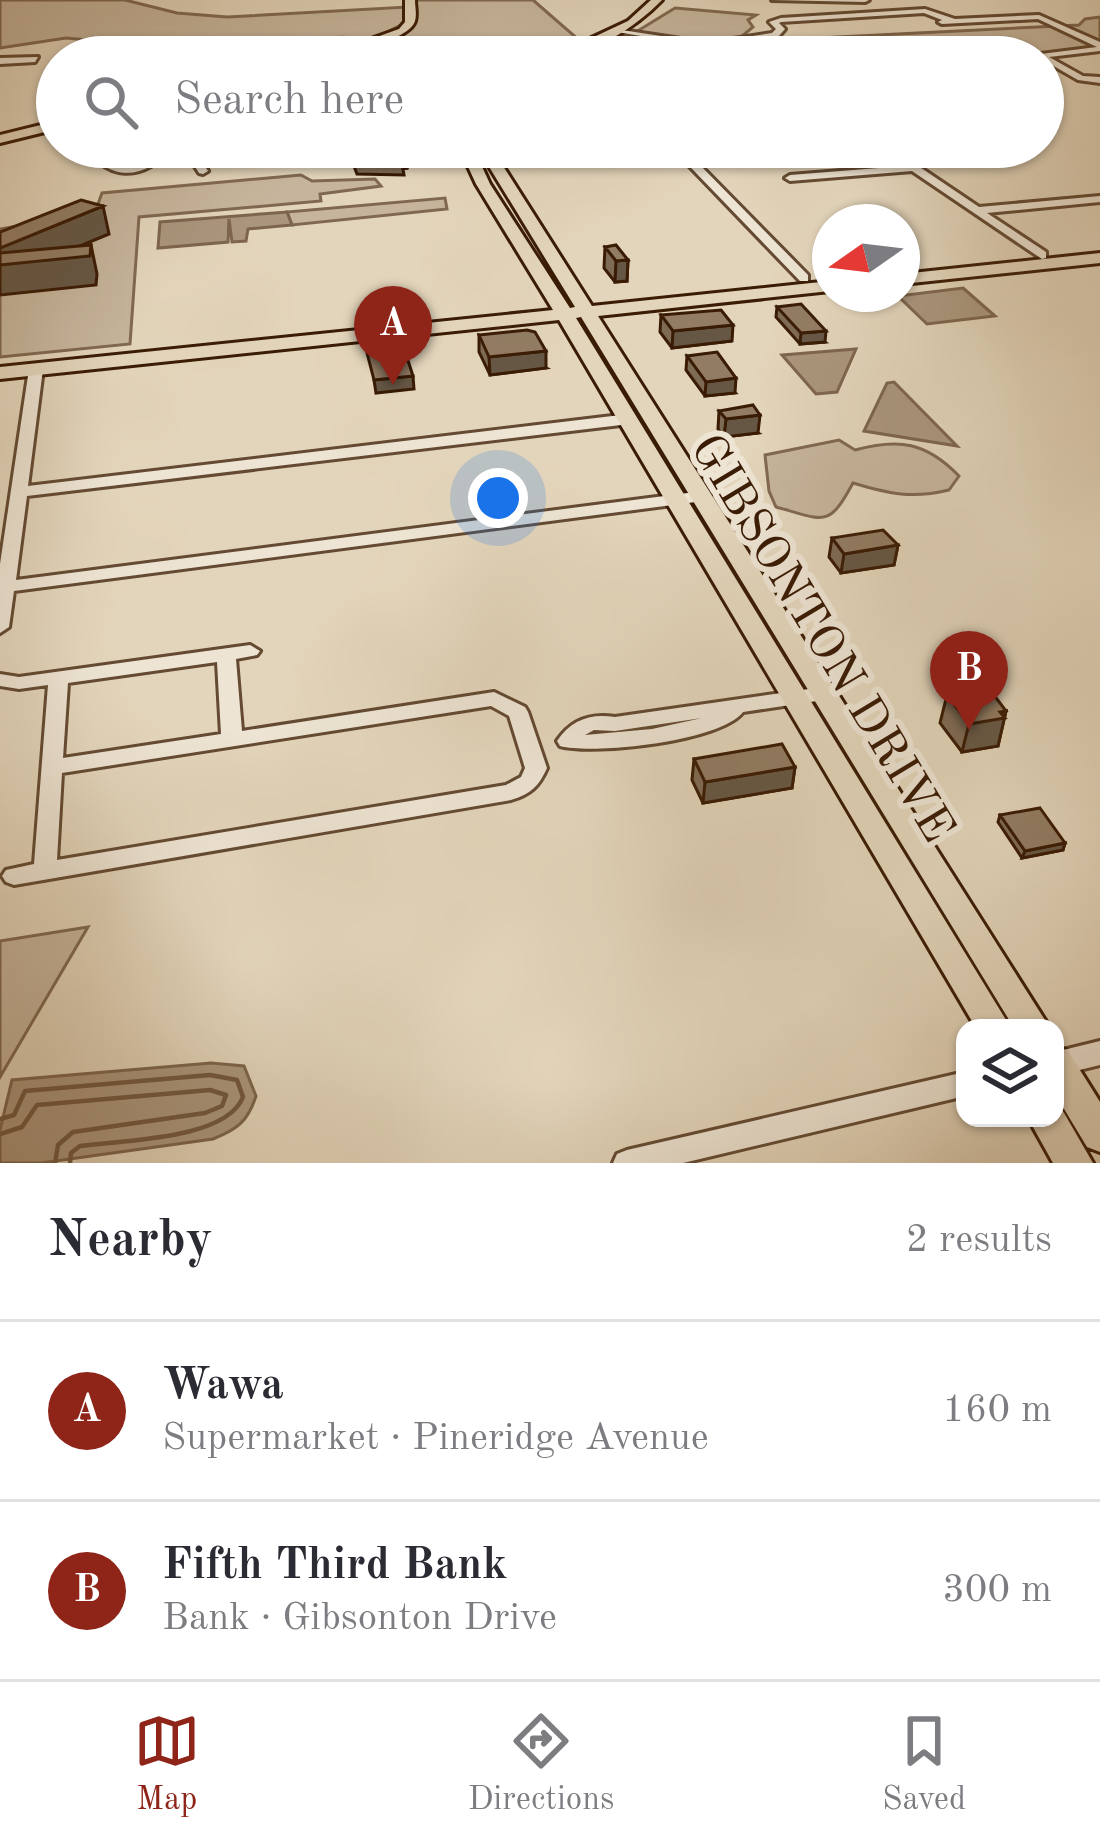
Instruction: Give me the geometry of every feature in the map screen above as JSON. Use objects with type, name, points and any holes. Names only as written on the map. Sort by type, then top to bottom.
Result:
[{"type":"main road","points":[[388,36],[407,28],[410,0]]},
{"type":"main road","points":[[611,36],[657,0]]},
{"type":"main road","points":[[614,36],[660,13],[670,0]]},
{"type":"main road","points":[[0,139],[36,130]]},
{"type":"main road","points":[[476,168],[573,307]]},
{"type":"main road","points":[[496,168],[573,307]]},
{"type":"main road","points":[[920,272],[1100,254]]},
{"type":"main road","points":[[0,361],[175,354],[812,277]]},
{"type":"main road","points":[[0,373],[36,363],[335,327],[812,287]]},
{"type":"main road","name":"GIBSONTON DRIVE","points":[[573,307],[629,419],[690,498]]},
{"type":"main road","name":"GIBSONTON DRIVE","points":[[573,307],[809,695],[989,1019]]},
{"type":"main road","points":[[175,354],[323,333],[335,327]]},
{"type":"main road","name":"GIBSONTON DRIVE","points":[[809,695],[1027,1019]]},
{"type":"main road","points":[[1064,1077],[1100,1135]]},
{"type":"main road","points":[[1052,1127],[1074,1163]]},
{"type":"street","points":[[776,0],[865,0]]},
{"type":"street","points":[[762,36],[782,32],[772,22],[925,11],[953,22],[1039,17],[1097,51]]},
{"type":"street","points":[[621,32],[650,36]]},
{"type":"street","points":[[1064,53],[1097,51]]},
{"type":"street","points":[[0,61],[35,59]]},
{"type":"street","points":[[1064,68],[1081,78],[1100,80]]},
{"type":"street","points":[[697,168],[804,278]]},
{"type":"street","points":[[790,178],[915,168],[1050,259]]},
{"type":"street","points":[[981,210],[1100,199]]},
{"type":"street","points":[[0,627],[36,363]]},
{"type":"street","points":[[18,492],[629,419]]},
{"type":"street","points":[[4,587],[690,498]]},
{"type":"street","points":[[0,680],[13,684],[250,651]]},
{"type":"street","points":[[226,654],[232,739]]},
{"type":"street","points":[[45,871],[58,678]]},
{"type":"street","points":[[530,747],[567,741],[616,724],[809,695]]},
{"type":"street","points":[[14,876],[516,790],[535,773],[514,707],[494,699],[52,767]]},
{"type":"street","points":[[567,741],[602,743],[714,723],[741,706]]},
{"type":"street","points":[[1064,1061],[1100,1053]]},
{"type":"street","points":[[627,1163],[956,1086]]},
{"type":"shaded area","points":[[0,0],[125,0],[177,13],[227,17],[407,7],[407,22],[379,36],[36,36],[36,43],[0,48]]},
{"type":"shaded area","points":[[413,0],[533,0],[574,36],[395,36],[401,34]]},
{"type":"shaded area","points":[[675,8],[756,15],[748,20],[753,27],[742,36],[629,36]]},
{"type":"shaded area","points":[[1100,17],[1100,48],[1064,51],[1064,36],[856,36],[1079,25]]},
{"type":"shaded area","points":[[301,175],[312,181],[375,179],[381,186],[320,194],[321,201],[139,217],[130,344],[0,357],[0,229],[53,220],[98,204],[102,193]]},
{"type":"shaded area","points":[[445,198],[447,209],[292,225],[287,212]]},
{"type":"shaded area","points":[[839,440],[855,450],[885,444],[911,446],[935,456],[959,476],[949,490],[912,495],[853,483],[837,508],[824,517],[776,507],[765,455]]},
{"type":"shaded area","points":[[88,927],[0,1077],[0,941]]},
{"type":"water","points":[[287,212],[292,225],[248,229],[246,241],[232,242],[229,219],[228,242],[158,248],[160,222]]},
{"type":"water","points":[[963,288],[995,316],[927,324],[915,312],[920,312],[920,293]]},
{"type":"water","points":[[856,349],[837,392],[816,394],[782,355]]},
{"type":"water","points":[[894,382],[957,446],[864,431],[887,383]]},
{"type":"water","points":[[211,1063],[244,1066],[256,1096],[245,1118],[222,1135],[41,1163],[0,1163],[0,1130],[12,1080]]},
{"type":"building","points":[[81,200],[103,206],[0,248],[0,232]]},
{"type":"building","points":[[91,245],[90,256],[0,265],[0,253]]},
{"type":"building","points":[[616,245],[628,260],[616,261],[605,247]]},
{"type":"building","points":[[801,304],[826,331],[801,333],[777,307]]},
{"type":"building","points":[[721,310],[733,325],[673,331],[661,315]]},
{"type":"building","points":[[535,332],[546,351],[489,357],[479,335]]},
{"type":"building","points":[[403,345],[413,376],[374,380],[366,349]]},
{"type":"building","points":[[717,352],[736,378],[706,382],[687,356]]},
{"type":"building","points":[[753,405],[760,415],[726,419],[719,411]]},
{"type":"building","points":[[883,530],[898,545],[844,554],[832,538]]},
{"type":"building","points":[[982,688],[991,691],[1006,711],[1000,712],[1005,718],[969,724],[947,695]]},
{"type":"building","points":[[782,744],[795,767],[705,782],[694,759]]},
{"type":"building","points":[[1040,808],[1065,843],[1025,851],[1000,815]]},
{"type":"place","name":"Wawa","points":[[393,385]]},
{"type":"place","name":"Fifth Third Bank","points":[[969,730]]}]
